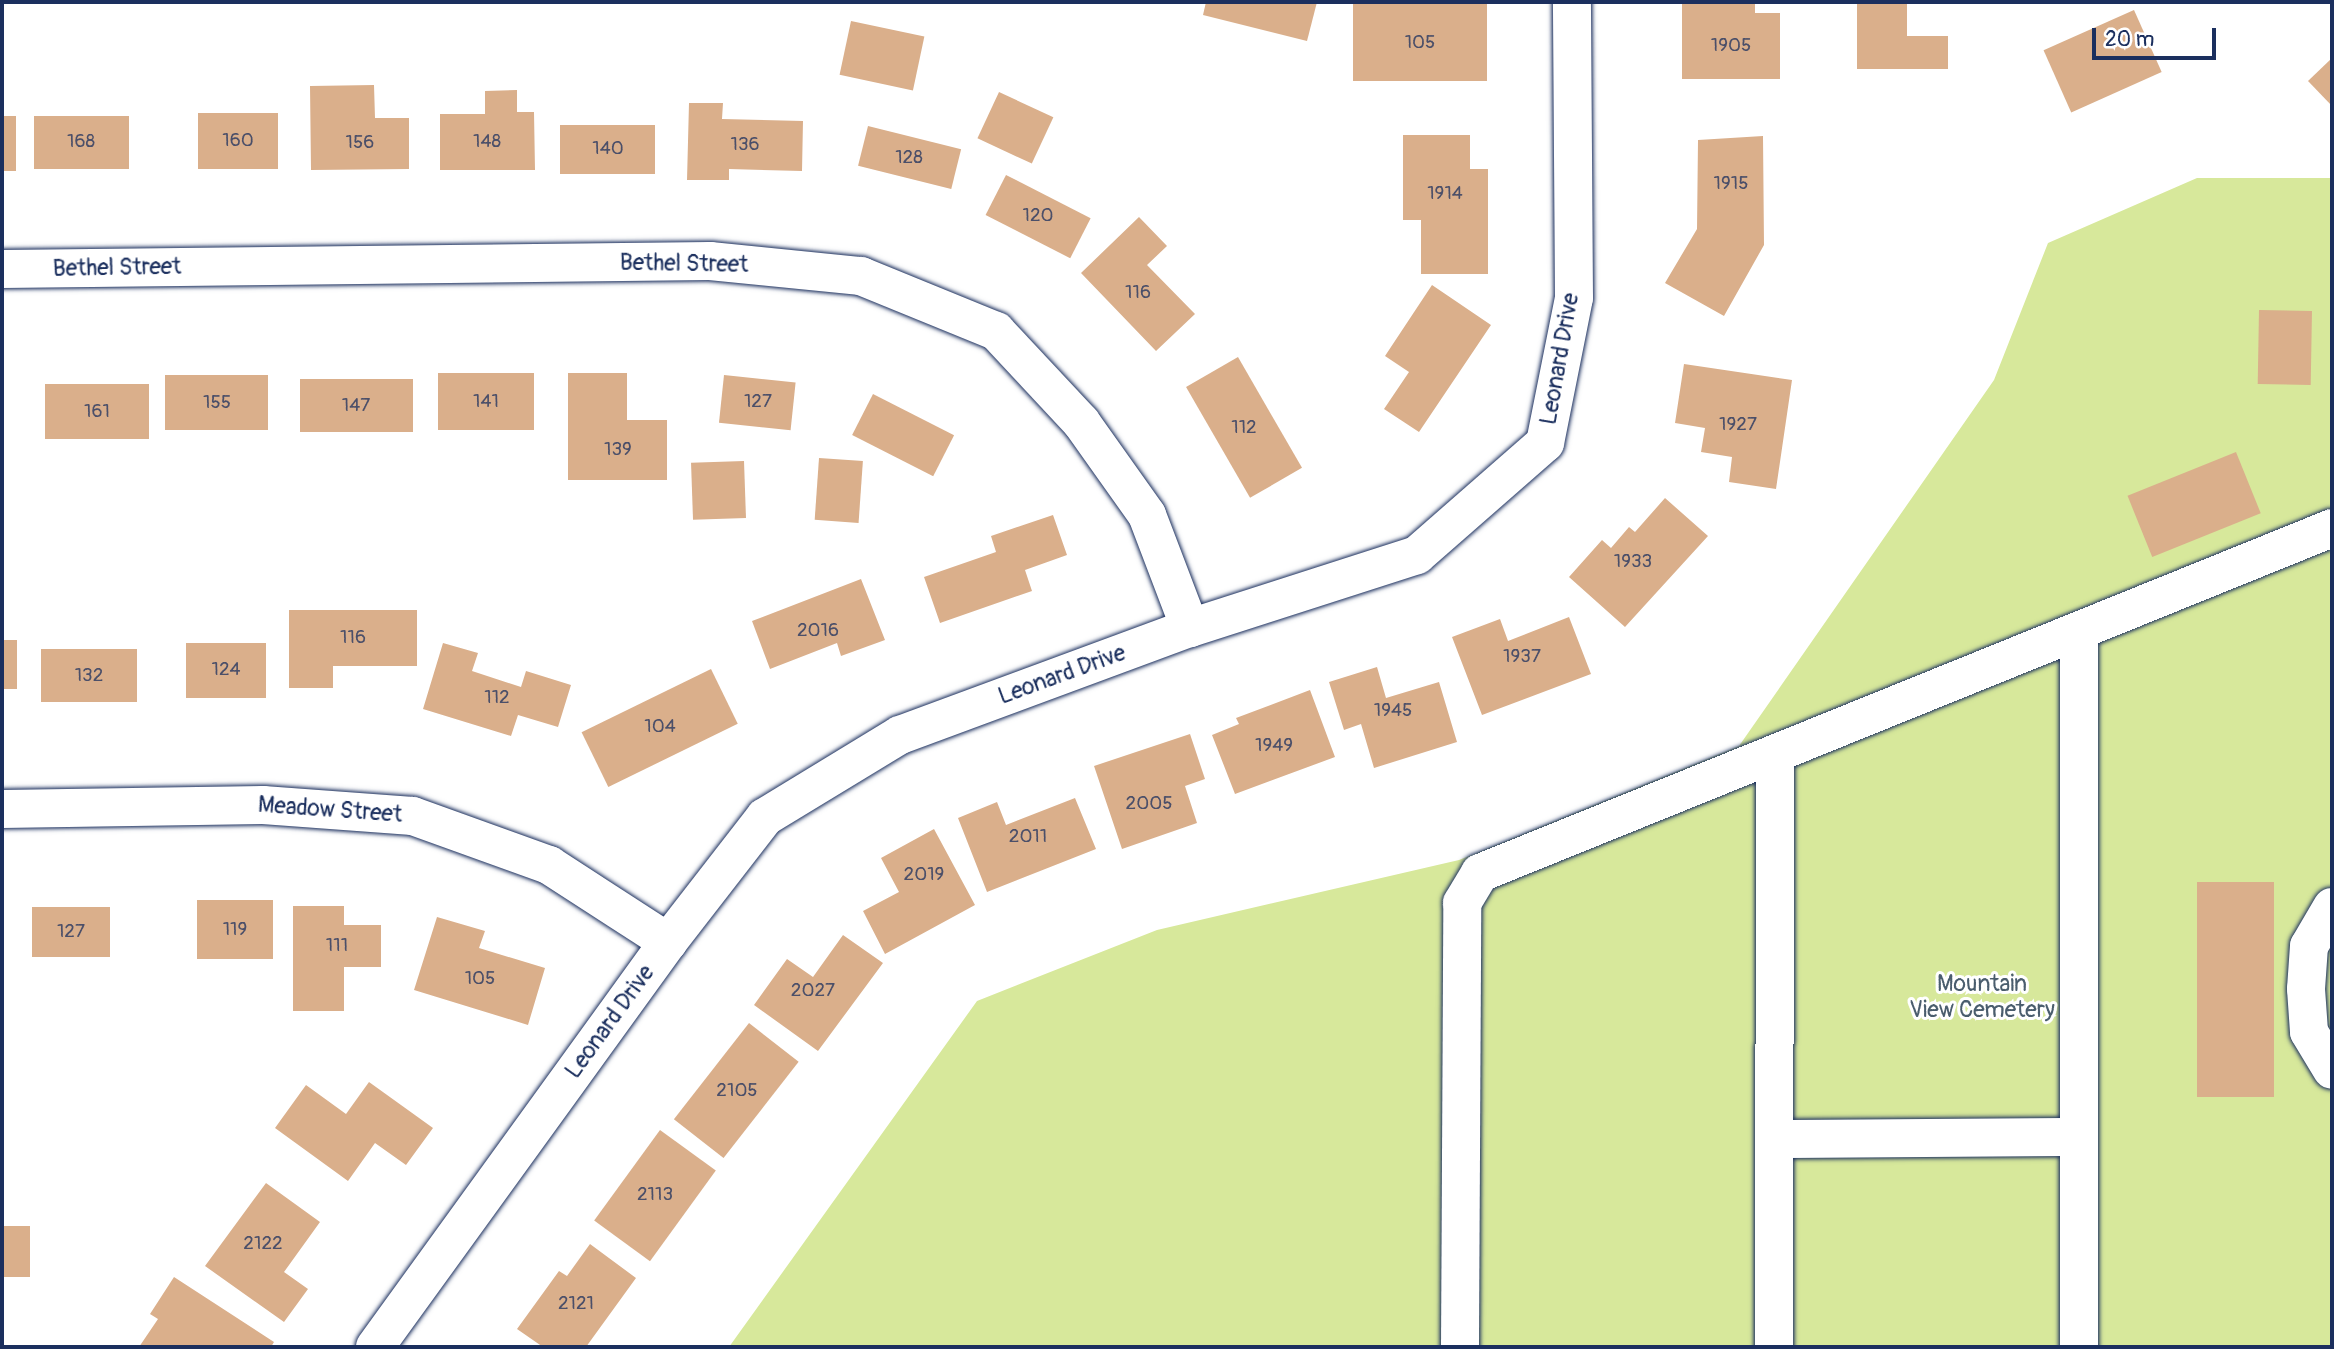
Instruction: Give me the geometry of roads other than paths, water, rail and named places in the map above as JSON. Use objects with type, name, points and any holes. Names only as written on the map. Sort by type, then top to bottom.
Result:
[{"type":"street","name":"Leonard Drive","points":[[375,1347],[668,942],[765,817],[889,741],[1190,628],[1417,555],[1545,443],[1574,298],[1572,2]]},
{"type":"street","name":"Bethel Street","points":[[2,269],[710,261],[861,276],[996,331],[1081,422],[1147,516],[1190,628]]},
{"type":"street","points":[[1460,1347],[1462,903],[1480,873],[2332,528]]},
{"type":"street","points":[[2079,631],[2079,1347]]},
{"type":"street","points":[[1774,1347],[1775,754]]},
{"type":"street","name":"Meadow Street","points":[[2,809],[263,805],[413,816],[549,865],[668,942]]},
{"type":"street","points":[[2332,907],[2309,946],[2306,989],[2309,1032],[2332,1070]]},
{"type":"street","points":[[1774,1139],[2079,1137]]},
{"type":"park label","name":"Mountain View Cemetery","points":[[1982,997]]}]
